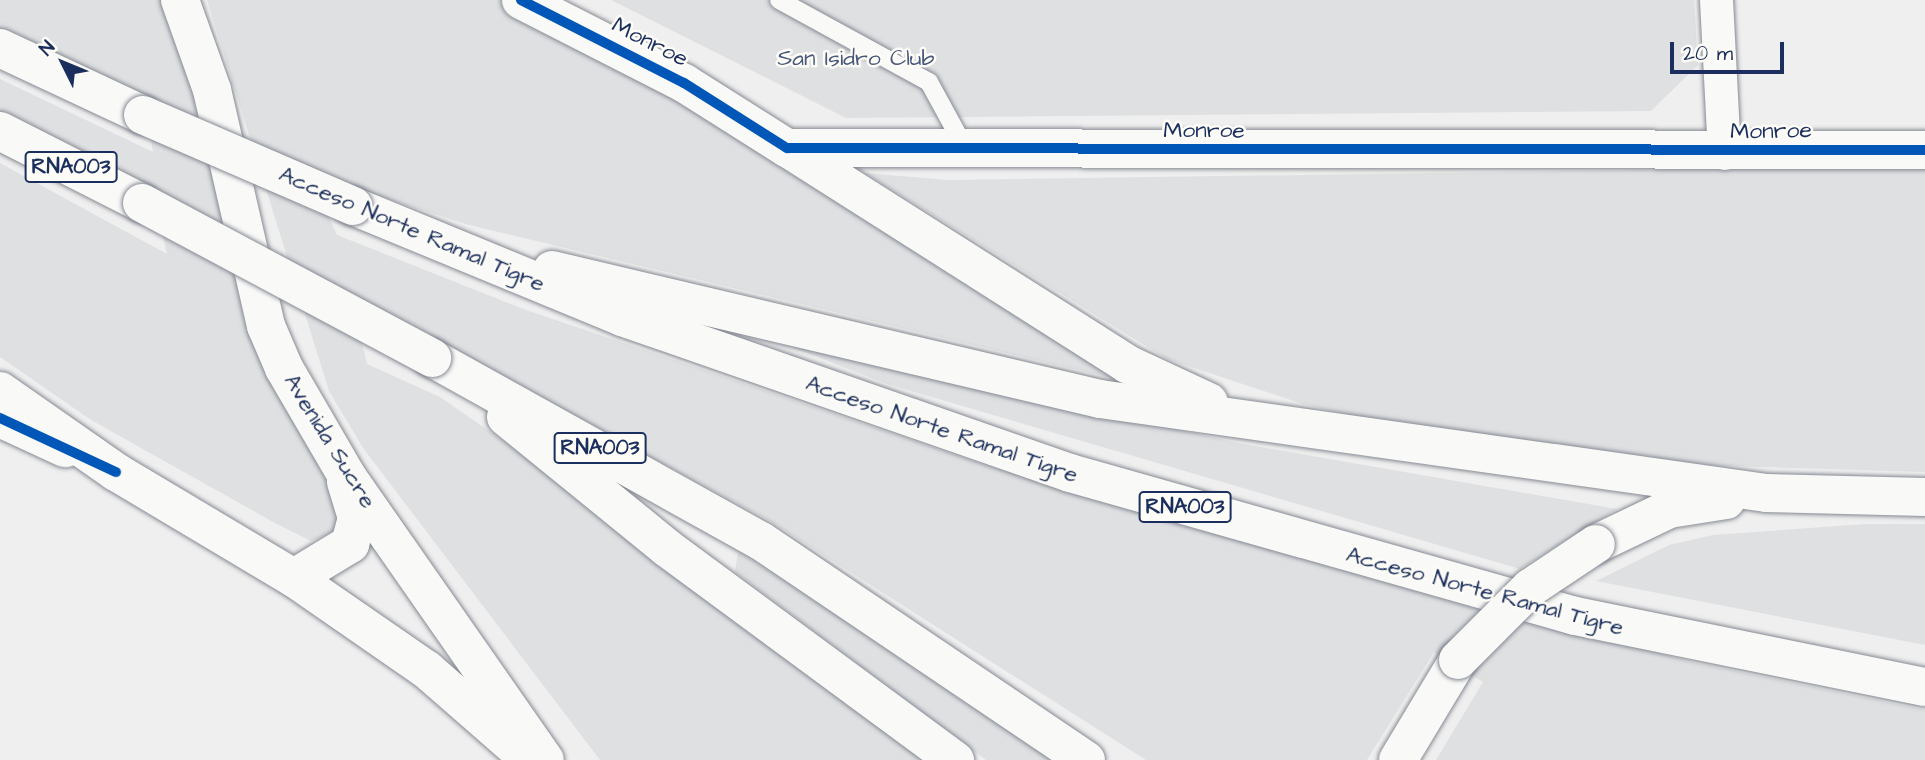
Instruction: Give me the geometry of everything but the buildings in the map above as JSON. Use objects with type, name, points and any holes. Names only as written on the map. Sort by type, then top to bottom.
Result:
[{"type":"main road","name":"Avenida Sucre","points":[[180,0],[212,90],[266,326],[342,468],[545,760]]},
{"type":"main road","name":"Monroe","points":[[522,0],[684,83],[788,148],[1724,153],[1925,149]]},
{"type":"main road","name":"Acceso Norte Ramal Tigre","points":[[0,48],[143,115],[353,206],[622,317],[1070,473],[1575,616],[1925,687]]},
{"type":"main road","name":"RNA003","points":[[0,131],[142,203],[434,359],[761,541],[1086,760]]},
{"type":"main road","points":[[788,148],[1127,364],[1277,427]]},
{"type":"main road","points":[[468,252],[675,296],[1046,389],[1277,427],[1766,493],[1925,496]]},
{"type":"main road","points":[[434,359],[667,548],[955,760]]},
{"type":"main road","points":[[0,391],[116,472],[294,578],[427,670],[527,760]]},
{"type":"main road","points":[[0,418],[116,472]]},
{"type":"main road","points":[[294,578],[350,544],[357,518],[342,468]]},
{"type":"main road","points":[[1398,760],[1458,660],[1530,589],[1596,544],[1669,509],[1766,493]]},
{"type":"street","points":[[1716,0],[1724,153]]},
{"type":"lane","points":[[779,0],[929,82],[967,150]]},
{"type":"green space","points":[[0,0],[160,0],[199,77],[333,473],[341,514],[333,532],[311,541],[275,523],[91,420],[0,357],[0,163],[167,254],[153,193],[0,119],[0,79],[153,152],[146,105],[0,30]]},
{"type":"green space","points":[[207,0],[504,0],[762,147],[1116,379],[469,225],[309,174],[337,235],[526,310],[988,466],[1691,662],[1925,710],[1925,760],[1436,760],[1483,682],[1434,652],[1367,760],[1146,760],[770,521],[351,297],[367,364],[440,397],[508,444],[929,760],[600,760],[363,448],[329,391]]},
{"type":"green space","name":"San Isidro Club","points":[[611,0],[1694,0],[1698,65],[1651,111],[846,118]]},
{"type":"green space","points":[[1925,166],[1925,472],[1632,463],[1433,435],[1303,404],[1167,359],[865,173],[948,180]]},
{"type":"green space","points":[[771,339],[1238,443],[1617,509],[1520,569],[887,384]]},
{"type":"green space","points":[[1866,524],[1925,524],[1925,645],[1596,581],[1669,545],[1713,535]]},
{"type":"green space","points":[[738,551],[1065,760],[986,760],[735,572]]},
{"type":"cycle path","points":[[521,0],[684,83],[787,148],[1925,150]]},
{"type":"cycle path","points":[[0,418],[116,472]]}]
